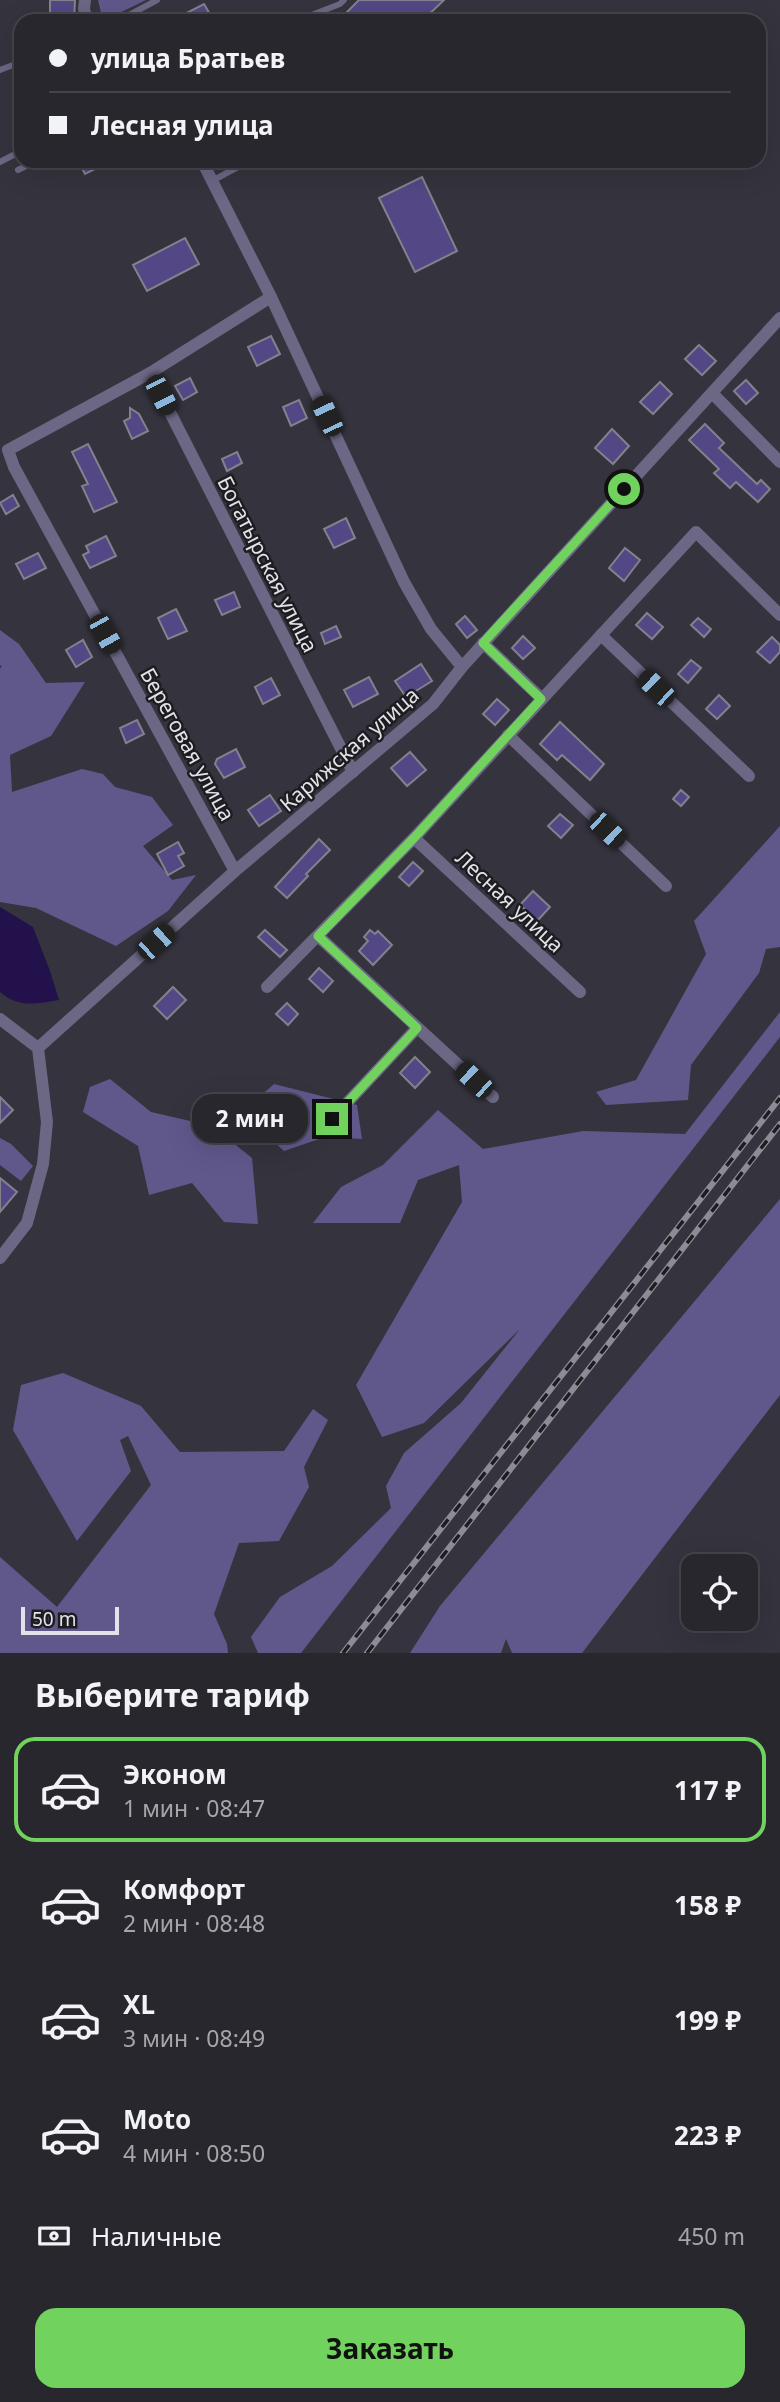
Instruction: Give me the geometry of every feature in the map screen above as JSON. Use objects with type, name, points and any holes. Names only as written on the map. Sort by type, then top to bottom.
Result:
[{"type":"street","points":[[206,168],[271,297],[404,582],[431,629],[462,667]]},
{"type":"street","points":[[4,452],[149,373],[271,297]]},
{"type":"street","name":"Карижская улица","points":[[38,1048],[235,871],[433,704],[483,643],[780,318]]},
{"type":"street","name":"Богатырская улица","points":[[149,373],[353,772]]},
{"type":"street","points":[[712,393],[780,462]]},
{"type":"street","name":"Береговая улица","points":[[4,452],[235,871]]},
{"type":"street","points":[[267,987],[414,838],[696,532],[780,615]]},
{"type":"street","points":[[601,635],[749,776]]},
{"type":"street","points":[[483,643],[541,699]]},
{"type":"street","points":[[508,735],[666,886]]},
{"type":"street","name":"Лесная улица","points":[[414,838],[580,992]]},
{"type":"street","points":[[318,936],[493,1097]]},
{"type":"street","points":[[0,1019],[38,1048],[47,1122],[43,1164],[27,1223],[0,1258]]},
{"type":"street","points":[[332,1119],[417,1028]]},
{"type":"lane","points":[[131,14],[158,0]]},
{"type":"lane","points":[[314,14],[344,0]]},
{"type":"lane","points":[[19,170],[23,168]]},
{"type":"lane","points":[[212,181],[236,168]]},
{"type":"shaded area","points":[[98,0],[146,0],[117,14],[101,14]]},
{"type":"shaded area","points":[[0,630],[19,644],[46,683],[85,682],[51,736],[10,755],[12,792],[82,769],[103,774],[115,787],[152,797],[173,825],[143,846],[172,880],[196,875],[168,911],[116,946],[36,908],[0,902]]},
{"type":"shaded area","points":[[780,826],[780,947],[766,949],[759,973],[691,1065],[688,1100],[606,1105],[596,1092],[636,1080],[706,954],[694,921]]},
{"type":"shaded area","points":[[0,907],[33,927],[59,1000],[21,1003],[0,992]]},
{"type":"shaded area","points":[[780,1012],[780,1037],[301,1653],[258,1653],[251,1637],[280,1597],[332,1566],[391,1508],[386,1486],[404,1453],[461,1403],[520,1329],[424,1423],[382,1437],[356,1385],[462,1202],[459,1165],[418,1180],[400,1223],[313,1223],[341,1187],[383,1165],[438,1110],[483,1149],[583,1131],[685,1134]]},
{"type":"shaded area","points":[[110,1079],[151,1112],[212,1126],[252,1158],[258,1224],[224,1222],[192,1183],[149,1195],[138,1146],[83,1112],[90,1087]]},
{"type":"shaded area","points":[[274,1084],[357,1105],[362,1139],[325,1137],[284,1151],[242,1112]]},
{"type":"shaded area","points":[[0,1138],[11,1144],[33,1166],[21,1181],[0,1165]]},
{"type":"shaded area","points":[[780,1199],[780,1395],[582,1653],[512,1653],[506,1639],[501,1653],[410,1653],[440,1606]]},
{"type":"shaded area","points":[[63,1373],[141,1406],[180,1452],[284,1451],[313,1409],[328,1420],[304,1467],[309,1487],[279,1541],[239,1543],[214,1614],[228,1653],[0,1653],[0,1557],[57,1607],[151,1485],[128,1436],[120,1440],[131,1471],[77,1541],[13,1430],[21,1385]]},
{"type":"building","points":[[50,0],[75,0],[74,14],[50,14]]},
{"type":"building","points":[[359,0],[444,0],[429,14],[345,14]]},
{"type":"building","points":[[204,4],[210,14],[185,14]]},
{"type":"building","points":[[82,168],[97,168],[85,174]]},
{"type":"building","points":[[422,177],[457,251],[415,272],[379,198]]},
{"type":"building","points":[[185,238],[199,264],[147,291],[133,265]]},
{"type":"building","points":[[271,336],[280,354],[257,366],[248,347]]},
{"type":"building","points":[[699,345],[716,361],[702,375],[685,359]]},
{"type":"building","points":[[190,378],[197,392],[183,400],[175,386]]},
{"type":"building","points":[[746,380],[758,393],[746,404],[734,391]]},
{"type":"building","points":[[660,382],[672,394],[653,414],[640,402]]},
{"type":"building","points":[[299,400],[307,418],[291,426],[283,407]]},
{"type":"building","points":[[130,408],[139,414],[148,431],[132,439],[124,421],[130,418]]},
{"type":"building","points":[[705,424],[724,443],[719,448],[757,484],[761,480],[770,489],[758,502],[736,482],[730,488],[714,473],[719,469],[689,440]]},
{"type":"building","points":[[612,429],[629,446],[613,464],[595,448]]},
{"type":"building","points":[[88,444],[117,502],[94,512],[82,486],[88,484],[72,452]]},
{"type":"building","points":[[237,452],[242,463],[227,471],[222,459]]},
{"type":"building","points":[[13,495],[19,506],[6,514],[0,503]]},
{"type":"building","points":[[346,518],[355,538],[334,548],[324,529]]},
{"type":"building","points":[[106,536],[116,556],[90,568],[83,555],[89,552],[86,546]]},
{"type":"building","points":[[625,548],[640,560],[624,581],[609,568]]},
{"type":"building","points":[[38,553],[46,568],[24,579],[16,564]]},
{"type":"building","points":[[234,592],[240,607],[222,615],[215,600]]},
{"type":"building","points":[[176,609],[187,631],[168,639],[158,618]]},
{"type":"building","points":[[647,613],[663,627],[652,639],[636,625]]},
{"type":"building","points":[[465,616],[477,630],[467,638],[456,624]]},
{"type":"building","points":[[698,618],[711,629],[704,637],[691,625]]},
{"type":"building","points":[[336,626],[341,637],[325,644],[321,633]]},
{"type":"building","points":[[523,636],[535,648],[523,659],[512,648]]},
{"type":"building","points":[[772,637],[780,645],[780,652],[770,663],[757,652]]},
{"type":"building","points":[[83,640],[92,657],[76,667],[66,650]]},
{"type":"building","points":[[691,660],[701,668],[688,683],[678,674]]},
{"type":"building","points":[[421,664],[432,681],[406,697],[395,681]]},
{"type":"building","points":[[369,677],[378,694],[353,707],[344,690]]},
{"type":"building","points":[[271,678],[280,695],[263,704],[255,687]]},
{"type":"building","points":[[719,695],[730,706],[717,719],[706,709]]},
{"type":"building","points":[[497,699],[509,710],[495,725],[483,714]]},
{"type":"building","points":[[137,720],[144,734],[126,743],[120,728]]},
{"type":"building","points":[[560,722],[604,764],[590,780],[562,755],[557,760],[540,744]]},
{"type":"building","points":[[236,749],[245,767],[224,778],[215,764],[217,759]]},
{"type":"building","points":[[410,752],[426,770],[407,786],[391,768]]},
{"type":"building","points":[[681,790],[689,797],[681,806],[673,799]]},
{"type":"building","points":[[270,795],[281,811],[259,826],[248,810]]},
{"type":"building","points":[[560,814],[573,825],[561,838],[548,826]]},
{"type":"building","points":[[319,839],[330,850],[287,898],[275,887]]},
{"type":"building","points":[[178,842],[184,853],[178,856],[184,866],[168,875],[157,854]]},
{"type":"building","points":[[413,862],[423,871],[409,886],[399,877]]},
{"type":"building","points":[[533,891],[550,907],[537,921],[520,905]]},
{"type":"building","points":[[265,930],[287,950],[280,957],[258,937]]},
{"type":"building","points":[[370,930],[375,934],[378,931],[392,945],[373,965],[359,951],[368,941],[364,937]]},
{"type":"building","points":[[319,968],[333,981],[323,992],[309,979]]},
{"type":"building","points":[[173,987],[186,1000],[167,1019],[154,1006]]},
{"type":"building","points":[[287,1003],[298,1014],[288,1025],[276,1014]]},
{"type":"building","points":[[415,1057],[430,1072],[415,1088],[400,1073]]},
{"type":"building","points":[[0,1097],[13,1110],[0,1123]]},
{"type":"building","points":[[0,1178],[17,1192],[0,1212]]},
{"type":"railway","points":[[343,1653],[780,1098]]},
{"type":"railway","points":[[367,1653],[780,1124]]},
{"type":"route","points":[[332,1119],[417,1028],[318,936],[414,838],[541,699],[483,643],[624,489]]}]
